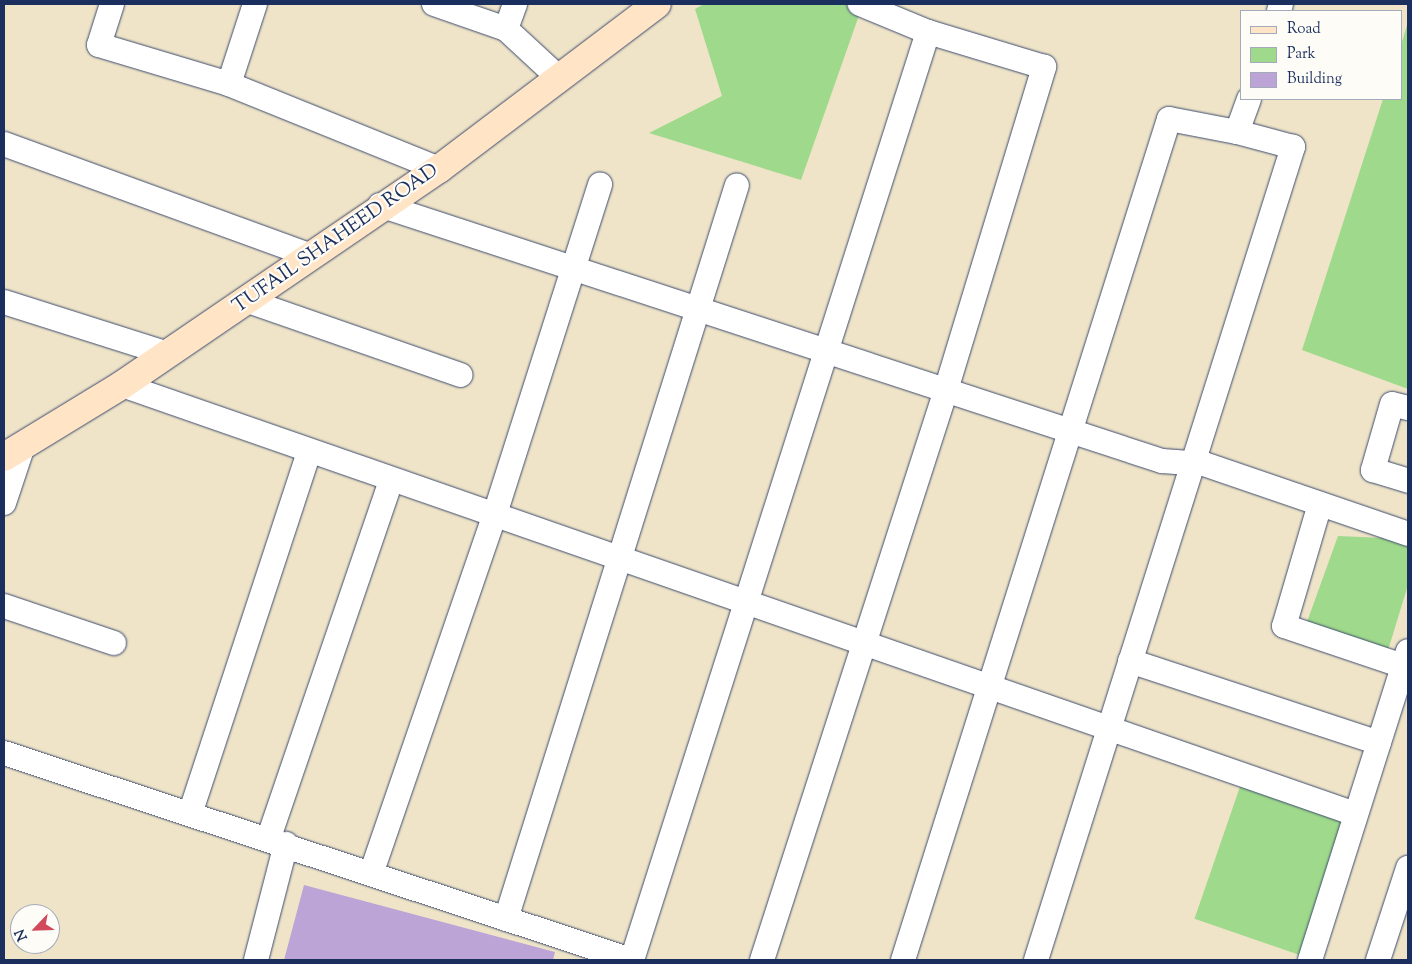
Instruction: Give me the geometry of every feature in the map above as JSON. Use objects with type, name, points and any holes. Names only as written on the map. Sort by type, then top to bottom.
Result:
[{"type":"street","points":[[112,4],[99,45],[230,84],[439,169]]},
{"type":"street","points":[[230,84],[255,4]]},
{"type":"street","points":[[434,4],[506,29],[559,78]]},
{"type":"street","points":[[506,29],[514,4]]},
{"type":"street","name":"TUFAIL SHAHEED ROAD","points":[[14,452],[122,385],[248,301],[380,205],[439,169],[656,4]]},
{"type":"street","points":[[762,960],[946,390],[1044,66],[928,32],[860,4]]},
{"type":"street","points":[[4,752],[632,960],[928,32]]},
{"type":"street","points":[[1237,132],[1249,100]]},
{"type":"street","points":[[903,960],[1169,119],[1237,132],[1293,146],[1036,960]]},
{"type":"street","points":[[4,144],[311,256]]},
{"type":"street","points":[[370,874],[494,517],[600,184]]},
{"type":"street","points":[[506,919],[737,185]]},
{"type":"street","points":[[380,205],[1162,461],[1193,464],[1408,534]]},
{"type":"street","points":[[248,301],[461,375]]},
{"type":"street","points":[[4,302],[168,354]]},
{"type":"street","points":[[122,385],[309,453],[1356,814]]},
{"type":"street","points":[[1408,408],[1392,404],[1373,470],[1408,481]]},
{"type":"street","points":[[4,503],[14,452]]},
{"type":"street","points":[[190,814],[309,453]]},
{"type":"street","points":[[256,960],[277,842],[391,481]]},
{"type":"street","points":[[1310,960],[1406,658],[1284,626],[1320,504]]},
{"type":"street","points":[[4,606],[114,643]]},
{"type":"street","points":[[1130,661],[1379,743]]},
{"type":"street","points":[[1378,960],[1408,868]]},
{"type":"green space","points":[[704,4],[863,4],[801,180],[649,133],[722,96],[695,9]]},
{"type":"green space","points":[[1408,22],[1408,389],[1302,350],[1383,100],[1402,100],[1402,42]]},
{"type":"green space","points":[[1338,536],[1408,539],[1408,585],[1385,660],[1303,633]]},
{"type":"green space","points":[[1244,775],[1356,813],[1306,957],[1195,919]]},
{"type":"building","points":[[304,885],[555,952],[553,960],[284,960]]}]
